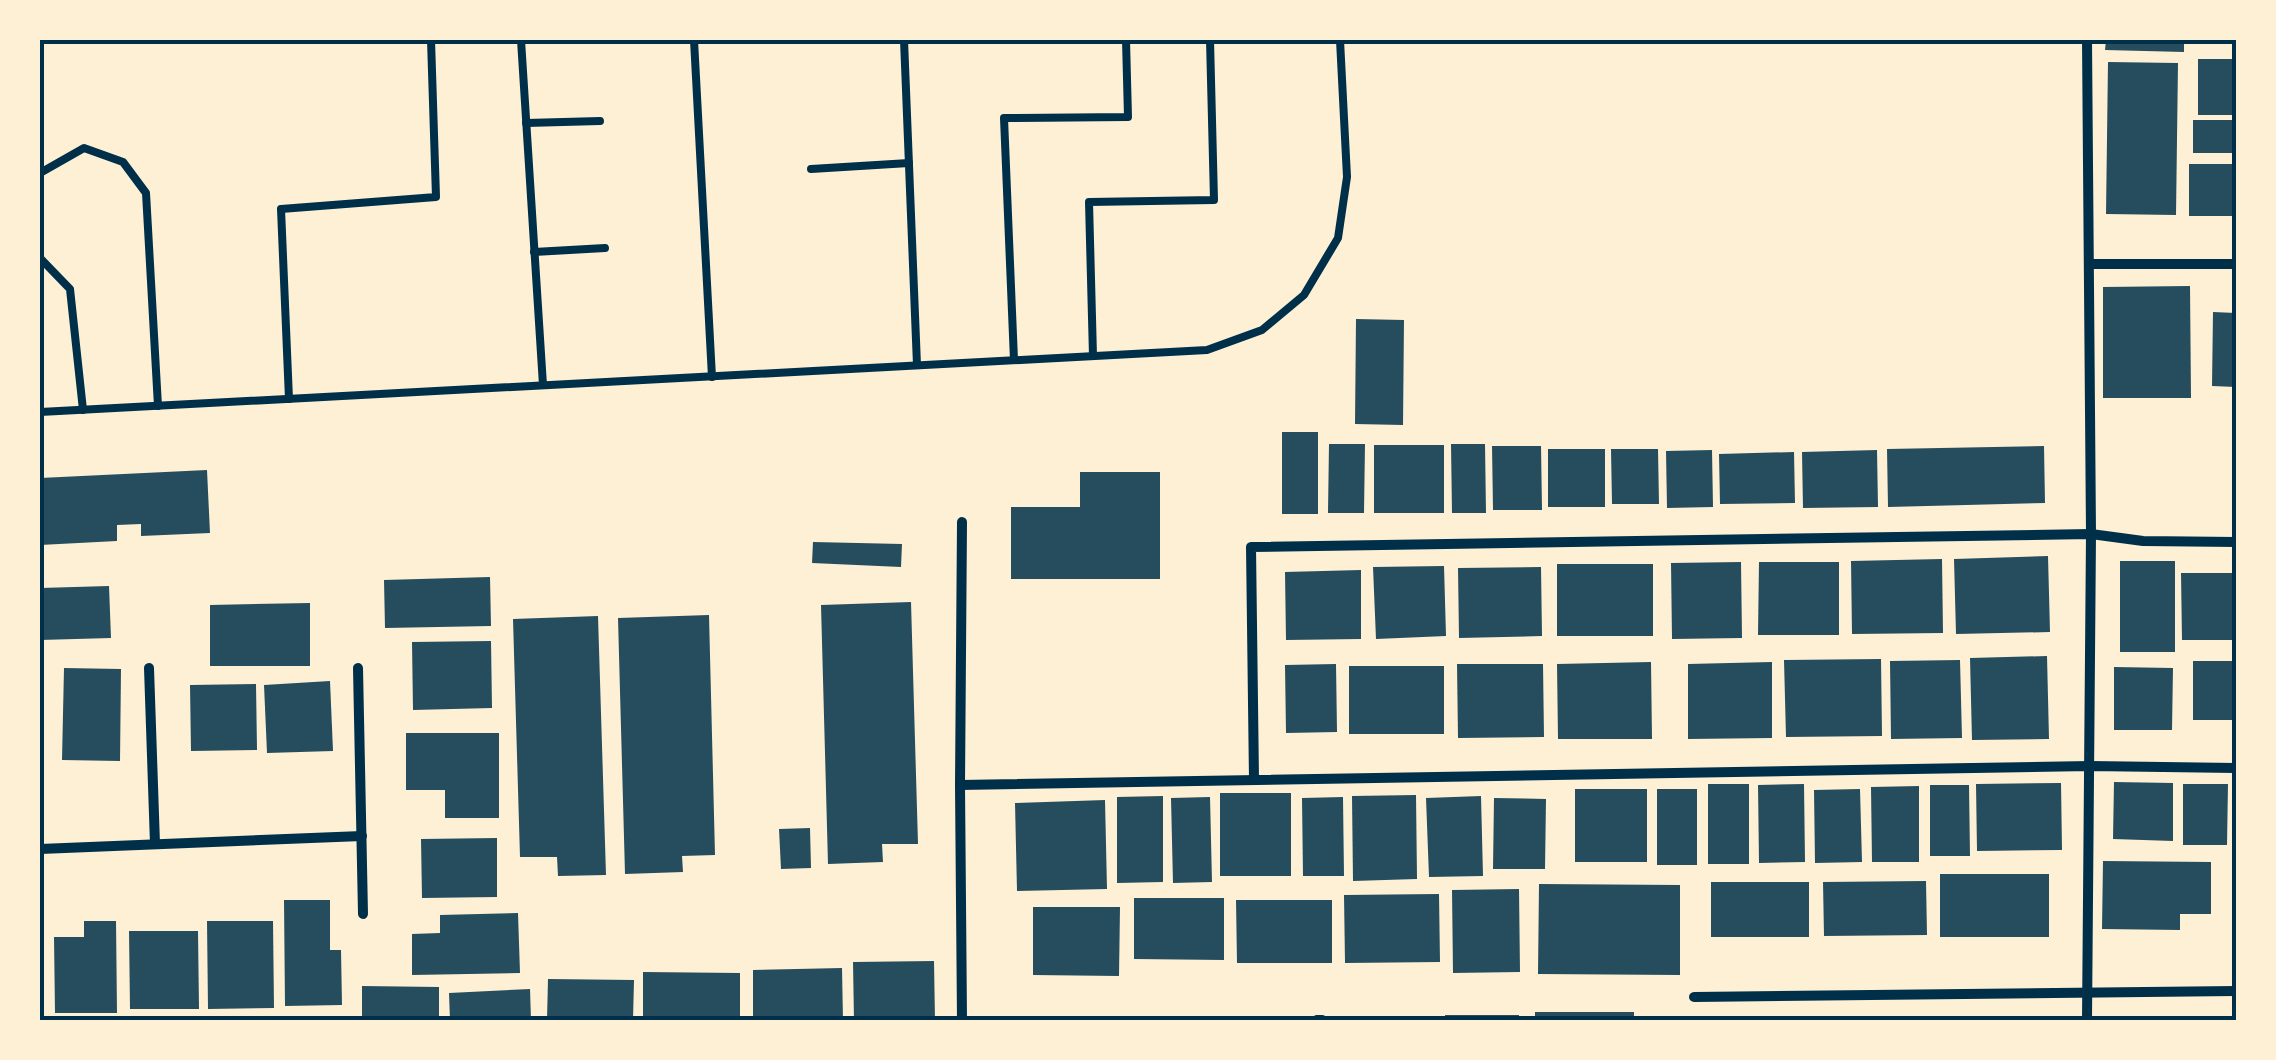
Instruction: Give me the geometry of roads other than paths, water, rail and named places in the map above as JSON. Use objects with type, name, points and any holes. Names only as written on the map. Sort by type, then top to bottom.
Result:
[{"type":"street","points":[[2087,40],[2087,1020]]},
{"type":"street","points":[[2088,264],[2236,264]]},
{"type":"street","points":[[962,522],[962,1020]]},
{"type":"street","points":[[1254,780],[1251,547],[2090,534],[2143,541],[2236,542]]},
{"type":"street","points":[[150,668],[155,844]]},
{"type":"street","points":[[358,668],[363,914]]},
{"type":"street","points":[[960,785],[2090,766],[2236,768]]},
{"type":"street","points":[[40,849],[362,836]]},
{"type":"street","points":[[1694,998],[2236,990]]},
{"type":"lane","points":[[289,399],[281,209],[436,198],[431,40]]},
{"type":"lane","points":[[521,40],[543,385]]},
{"type":"lane","points":[[694,40],[712,377]]},
{"type":"lane","points":[[904,40],[916,365]]},
{"type":"lane","points":[[1014,360],[1004,118],[1128,117],[1126,40]]},
{"type":"lane","points":[[1093,356],[1089,202],[1214,200],[1210,40]]},
{"type":"lane","points":[[40,412],[1207,350],[1262,330],[1304,296],[1338,238],[1347,178],[1340,40]]},
{"type":"lane","points":[[526,123],[600,121]]},
{"type":"lane","points":[[40,172],[84,148],[123,162],[146,193],[158,406]]},
{"type":"lane","points":[[811,169],[909,163]]},
{"type":"lane","points":[[534,252],[605,248]]},
{"type":"lane","points":[[40,258],[70,290],[83,410]]}]
